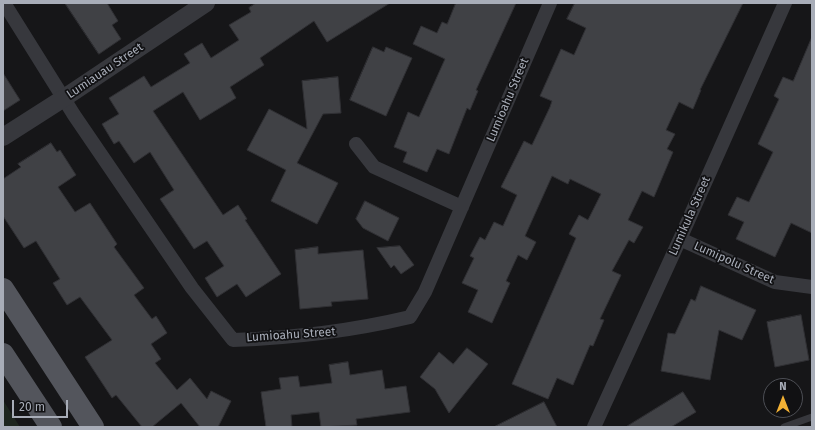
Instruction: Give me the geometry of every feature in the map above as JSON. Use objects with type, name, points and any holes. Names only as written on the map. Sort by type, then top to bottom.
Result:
[{"type":"main road","points":[[3,289],[93,427]]},
{"type":"main road","points":[[3,354],[51,427]]},
{"type":"street","name":"Lumioahu Street","points":[[4,3],[64,98],[192,288],[233,340],[312,335],[373,326],[410,317],[425,292],[550,3]]},
{"type":"street","name":"Lumiauau Street","points":[[3,137],[206,3]]},
{"type":"street","name":"Lumikula Street","points":[[594,427],[680,239],[784,3]]},
{"type":"street","points":[[356,144],[374,167],[462,207]]},
{"type":"street","name":"Lumipolu Street","points":[[680,239],[775,282],[812,287]]},
{"type":"lane","points":[[784,427],[812,417]]},
{"type":"shaded area","points":[[3,400],[20,427],[3,427]]},
{"type":"building","points":[[65,3],[107,3],[118,21],[112,25],[121,39],[99,54]]},
{"type":"building","points":[[256,3],[390,3],[327,42],[314,21],[260,58],[264,65],[230,87],[236,98],[200,120],[183,92],[153,111],[223,215],[238,205],[247,219],[245,220],[281,274],[246,297],[237,284],[217,297],[205,278],[224,266],[207,241],[194,249],[160,199],[174,190],[150,152],[134,163],[119,141],[114,144],[102,124],[119,114],[109,98],[144,76],[151,87],[190,63],[184,54],[202,43],[211,58],[239,40],[229,25],[251,12],[249,8]]},
{"type":"building","points":[[456,3],[516,3],[476,90],[478,91],[470,110],[467,108],[449,154],[437,149],[427,172],[403,162],[407,152],[394,147],[408,112],[419,117],[445,59],[413,44],[421,26],[437,33],[442,22],[447,24]]},
{"type":"building","points":[[575,3],[743,3],[700,90],[693,109],[679,102],[666,130],[675,134],[667,149],[673,152],[654,197],[642,191],[628,220],[643,227],[634,243],[629,240],[612,271],[621,275],[600,319],[604,320],[593,346],[590,345],[573,385],[557,378],[548,399],[512,384],[576,238],[569,234],[579,215],[588,220],[601,194],[570,179],[568,184],[552,176],[525,236],[536,242],[527,260],[518,255],[506,281],[510,283],[492,323],[468,312],[478,290],[462,283],[474,258],[470,256],[480,237],[485,240],[494,222],[503,226],[517,195],[501,187],[524,141],[532,145],[550,107],[552,101],[540,96],[561,49],[574,55],[586,28],[567,19]]},
{"type":"building","points":[[812,37],[812,233],[791,223],[775,257],[736,239],[744,222],[728,215],[737,197],[749,202],[773,152],[758,144],[779,99],[774,96],[783,77],[793,81]]},
{"type":"building","points":[[373,47],[384,52],[386,47],[412,58],[386,116],[350,100]]},
{"type":"building","points":[[3,73],[20,100],[3,111]]},
{"type":"building","points":[[338,77],[341,113],[323,114],[297,163],[338,183],[317,224],[271,201],[286,170],[247,150],[269,109],[307,129],[302,81]]},
{"type":"building","points":[[51,143],[57,152],[60,150],[76,175],[58,187],[75,212],[90,203],[117,244],[114,247],[144,288],[134,295],[152,319],[156,316],[167,333],[151,344],[161,359],[155,363],[177,390],[190,378],[207,399],[211,391],[231,401],[218,427],[200,427],[181,403],[152,427],[142,427],[116,395],[112,398],[85,357],[112,340],[80,297],[67,305],[53,283],[60,279],[36,241],[24,248],[3,216],[3,179],[21,167],[18,164]]},
{"type":"building","points":[[365,201],[399,218],[388,241],[363,228],[356,219]]},
{"type":"building","points":[[400,246],[414,265],[401,274],[394,265],[391,268],[377,248]]},
{"type":"building","points":[[318,247],[318,254],[363,250],[368,299],[331,302],[332,306],[300,309],[295,250]]},
{"type":"building","points":[[701,286],[756,310],[742,340],[719,330],[710,380],[661,371],[668,333],[675,334],[691,299],[695,301]]},
{"type":"building","points":[[801,315],[809,360],[775,367],[767,322]]},
{"type":"building","points":[[467,348],[488,364],[449,413],[435,389],[420,377],[439,352],[453,364]]},
{"type":"building","points":[[348,362],[350,375],[382,370],[385,389],[406,386],[410,412],[356,419],[357,425],[321,427],[319,412],[291,415],[292,427],[266,427],[261,392],[281,389],[279,378],[298,376],[300,387],[332,383],[329,365]]},
{"type":"building","points":[[683,392],[696,412],[671,427],[626,427]]},
{"type":"building","points":[[544,402],[557,427],[494,427]]}]
